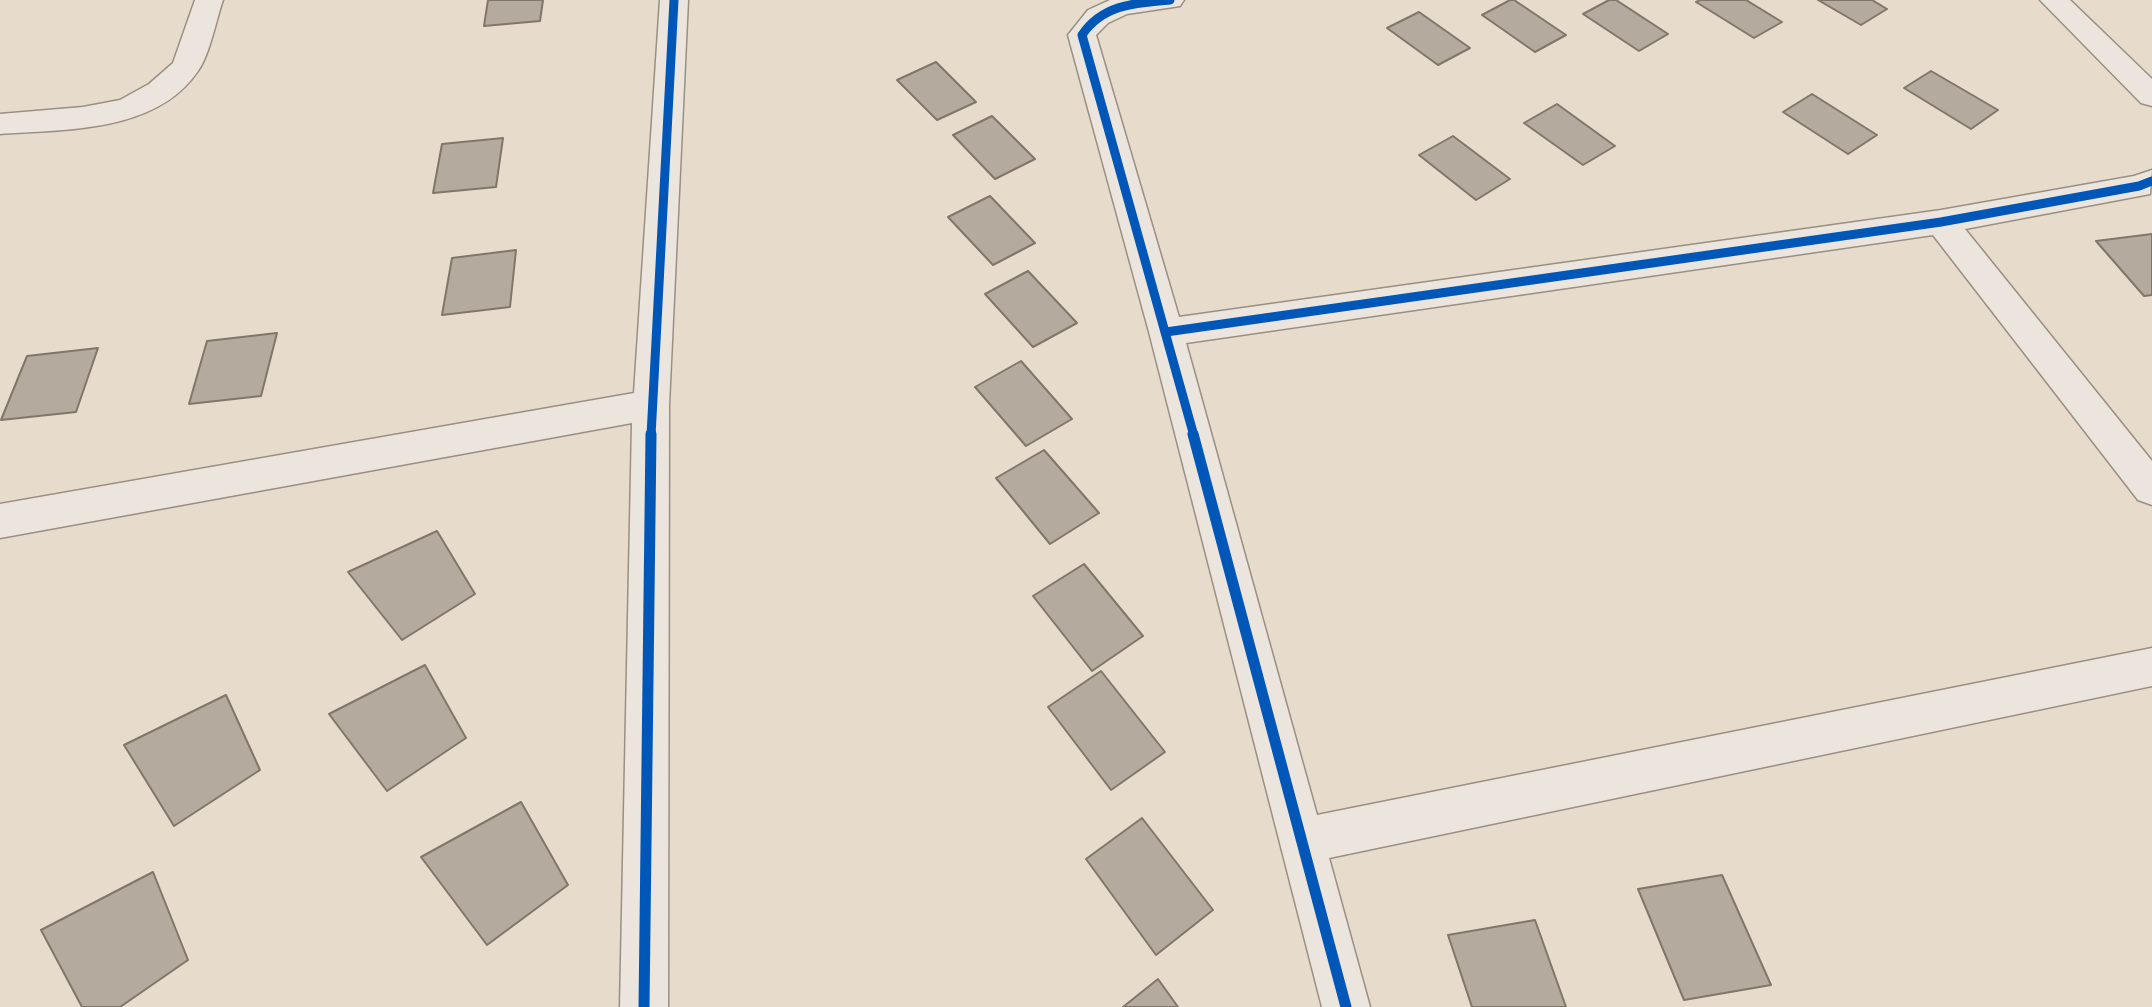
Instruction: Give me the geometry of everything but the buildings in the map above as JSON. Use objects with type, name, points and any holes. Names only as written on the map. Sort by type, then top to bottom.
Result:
[{"type":"street","points":[[0,124],[83,117],[128,109],[160,90],[186,67],[209,0]]},
{"type":"street","points":[[644,1007],[651,405],[674,0]]},
{"type":"street","points":[[1170,0],[1129,4],[1114,9],[1093,20],[1082,35],[1166,332],[1346,1007]]},
{"type":"street","points":[[2054,0],[2152,96]]},
{"type":"street","points":[[1166,332],[1941,222],[2139,186],[2152,181]]},
{"type":"street","points":[[1941,222],[2152,489]]},
{"type":"street","points":[[3,530],[651,405]]},
{"type":"street","points":[[1303,841],[2152,667]]},
{"type":"cycle path","points":[[644,1007],[651,405],[674,0]]},
{"type":"cycle path","points":[[1170,0],[1133,4],[1109,11],[1098,16],[1082,35],[1166,332],[1346,1007]]},
{"type":"cycle path","points":[[1166,332],[1941,222],[2139,186],[2152,181]]}]
